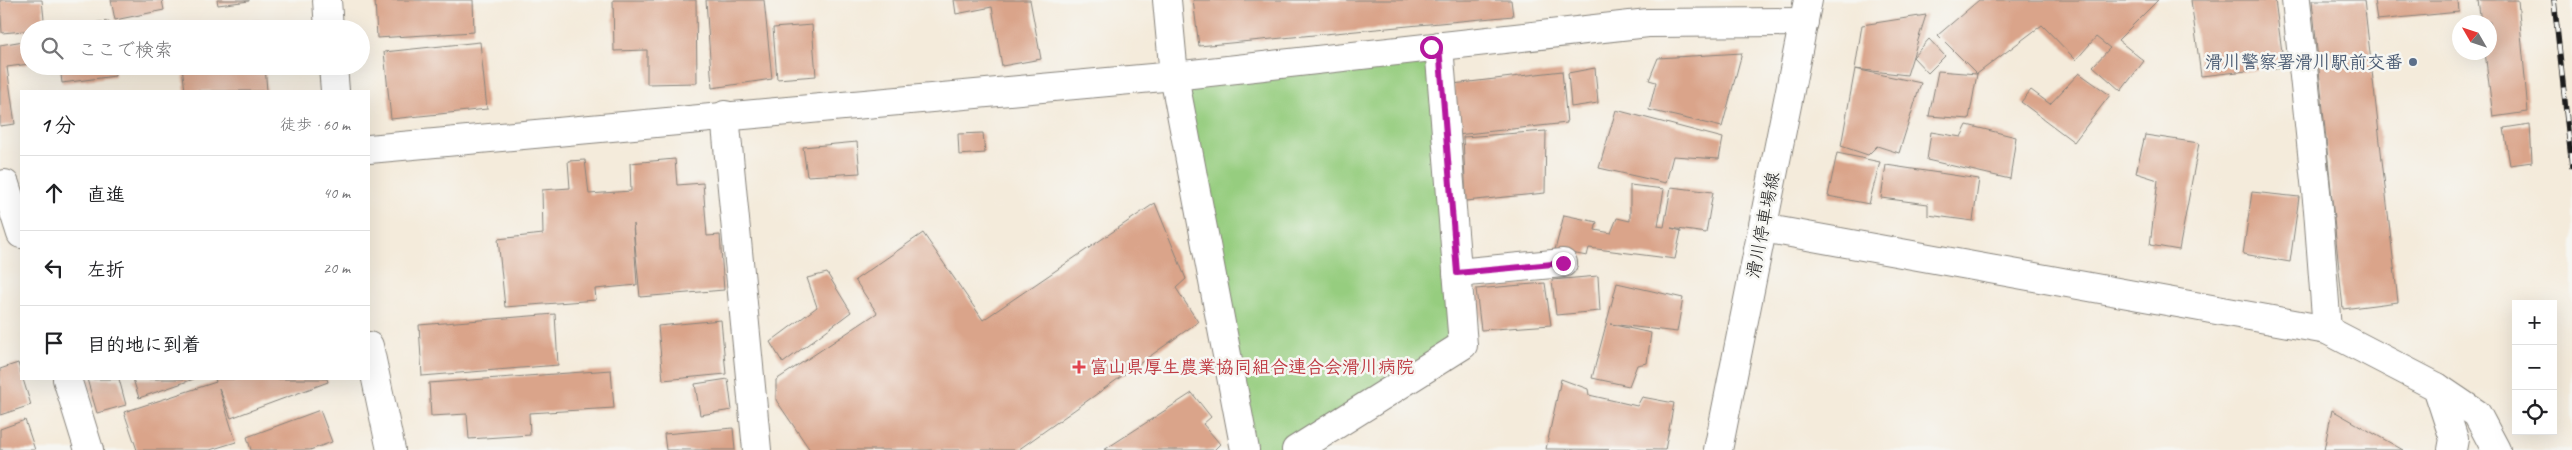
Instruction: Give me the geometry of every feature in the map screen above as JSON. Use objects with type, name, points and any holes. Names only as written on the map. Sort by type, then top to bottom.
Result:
[{"type":"street","points":[[326,0],[328,20]]},
{"type":"street","points":[[1167,0],[1174,76],[1245,450]]},
{"type":"street","points":[[2296,0],[2318,210],[2327,330]]},
{"type":"street","points":[[370,149],[725,115],[1174,76],[1648,23],[1806,11]]},
{"type":"street","name":"滑川停車場線","points":[[1718,450],[1806,11]]},
{"type":"street","points":[[1296,450],[1463,345],[1439,46]]},
{"type":"street","points":[[333,75],[335,90]]},
{"type":"street","points":[[725,115],[757,450]]},
{"type":"street","points":[[9,184],[20,230]]},
{"type":"street","points":[[1762,228],[2327,330],[2438,387],[2478,414],[2496,450]]},
{"type":"street","points":[[1457,273],[1563,263]]},
{"type":"street","points":[[370,351],[391,450]]},
{"type":"street","points":[[67,380],[89,450]]},
{"type":"street","points":[[2438,387],[2454,440],[2452,450]]},
{"type":"green space","points":[[1431,47],[1460,338],[1293,450],[1245,450],[1174,76]]},
{"type":"building","points":[[0,0],[42,0],[44,20],[20,20],[20,31],[2,33]]},
{"type":"building","points":[[111,0],[162,0],[164,10],[115,20]]},
{"type":"building","points":[[217,0],[249,0],[249,1],[218,5]]},
{"type":"building","points":[[375,0],[473,0],[474,32],[377,38]]},
{"type":"building","points":[[613,0],[696,0],[697,83],[647,84],[647,50],[614,51]]},
{"type":"building","points":[[706,0],[764,0],[772,79],[712,88]]},
{"type":"building","points":[[954,0],[1030,0],[1041,59],[1002,66],[992,7],[956,14]]},
{"type":"building","points":[[1193,0],[1511,0],[1513,16],[1199,46]]},
{"type":"building","points":[[1979,0],[2158,0],[2118,40],[2144,61],[2121,91],[2093,66],[2110,48],[2096,37],[2076,60],[2042,25],[1977,74],[1938,35]]},
{"type":"building","points":[[2191,0],[2275,0],[2284,67],[2201,76]]},
{"type":"building","points":[[2312,0],[2364,0],[2398,302],[2343,309]]},
{"type":"building","points":[[2374,0],[2458,0],[2459,12],[2377,20]]},
{"type":"building","points":[[2478,0],[2518,0],[2528,112],[2493,117],[2486,60],[2497,60],[2497,15],[2480,15]]},
{"type":"building","points":[[1926,15],[1907,75],[1855,69],[1862,25]]},
{"type":"building","points":[[812,25],[816,76],[777,79],[773,28]]},
{"type":"building","points":[[1929,39],[1945,56],[1928,73],[1913,57]]},
{"type":"building","points":[[20,42],[20,65],[7,67],[15,124],[0,126],[0,45]]},
{"type":"building","points":[[480,42],[487,109],[391,119],[384,52]]},
{"type":"building","points":[[1742,53],[1722,127],[1649,110],[1656,82],[1649,80],[1658,58]]},
{"type":"building","points":[[1595,68],[1598,103],[1571,107],[1568,73]]},
{"type":"building","points":[[1855,69],[1921,83],[1899,153],[1877,146],[1868,155],[1841,146]]},
{"type":"building","points":[[1562,71],[1567,123],[1457,135],[1453,84]]},
{"type":"building","points":[[1938,71],[1977,74],[1969,119],[1929,116]]},
{"type":"building","points":[[2079,73],[2110,95],[2074,142],[2021,102],[2031,90],[2050,104]]},
{"type":"building","points":[[61,75],[115,75],[115,76],[62,83]]},
{"type":"building","points":[[183,75],[266,75],[267,90],[185,90]]},
{"type":"building","points":[[1616,110],[1723,138],[1719,159],[1673,156],[1666,183],[1599,168]]},
{"type":"building","points":[[2530,124],[2532,162],[2510,165],[2504,128]]},
{"type":"building","points":[[1967,125],[2016,137],[2010,179],[1927,160],[1931,132],[1961,137]]},
{"type":"building","points":[[1546,131],[1545,193],[1466,201],[1463,137]]},
{"type":"building","points":[[983,133],[985,153],[959,155],[958,134]]},
{"type":"building","points":[[2145,135],[2199,143],[2179,250],[2150,245],[2158,180],[2136,173]]},
{"type":"building","points":[[857,142],[860,173],[807,176],[803,147]]},
{"type":"building","points":[[1837,153],[1880,162],[1869,204],[1828,196]]},
{"type":"building","points":[[675,159],[677,185],[703,183],[707,236],[720,235],[724,290],[640,297],[633,224],[637,285],[595,289],[596,300],[505,307],[498,239],[543,234],[542,190],[570,188],[568,161],[585,160],[589,194],[631,191],[630,163]]},
{"type":"building","points":[[1886,165],[1979,179],[1973,221],[1928,215],[1928,204],[1881,198]]},
{"type":"building","points":[[1630,185],[1664,189],[1658,226],[1664,227],[1671,187],[1713,192],[1706,233],[1671,228],[1681,231],[1675,259],[1589,248],[1587,256],[1555,250],[1564,215],[1597,222],[1595,230],[1611,233],[1617,218],[1630,221]]},
{"type":"building","points":[[2252,192],[2299,197],[2290,262],[2243,254]]},
{"type":"building","points":[[1155,203],[1186,279],[1176,288],[1198,322],[1018,450],[810,450],[776,400],[776,380],[877,313],[855,280],[923,233],[983,320]]},
{"type":"building","points":[[827,273],[851,312],[783,363],[770,342],[817,307],[807,278]]},
{"type":"building","points":[[1598,276],[1600,311],[1556,315],[1552,280]]},
{"type":"building","points":[[1545,283],[1551,325],[1481,330],[1476,289]]},
{"type":"building","points":[[1617,283],[1683,298],[1677,332],[1610,324],[1651,333],[1647,363],[1637,365],[1629,386],[1592,378]]},
{"type":"building","points":[[555,314],[558,365],[422,376],[419,325]]},
{"type":"building","points":[[721,320],[726,374],[663,380],[658,326]]},
{"type":"building","points":[[18,363],[20,380],[23,380],[31,405],[0,415],[0,369]]},
{"type":"building","points":[[611,370],[614,408],[529,413],[530,435],[469,439],[467,414],[431,416],[429,383]]},
{"type":"building","points":[[728,379],[732,410],[700,415],[695,384]]},
{"type":"building","points":[[1561,379],[1588,389],[1589,395],[1637,406],[1642,397],[1674,403],[1665,450],[1546,449]]},
{"type":"building","points":[[87,380],[119,380],[126,405],[97,413]]},
{"type":"building","points":[[133,380],[191,380],[139,398]]},
{"type":"building","points":[[215,380],[327,380],[328,382],[231,418],[219,388],[236,442],[210,450],[137,450],[124,412],[216,382]]},
{"type":"building","points":[[1192,393],[1211,417],[1203,424],[1220,444],[1214,450],[1104,450]]},
{"type":"building","points":[[320,410],[332,442],[310,450],[251,450],[247,437]]},
{"type":"building","points":[[2332,410],[2403,450],[2324,450]]},
{"type":"building","points":[[25,420],[35,450],[0,450],[0,429]]},
{"type":"building","points":[[733,428],[735,450],[666,450],[664,434]]},
{"type":"railway","points":[[2554,0],[2572,167]]},
{"type":"place","name":"滑川警察署滑川駅前交番","points":[[2413,62]]},
{"type":"place","name":"富山県厚生農業協同組合連合会滑川病院","points":[[1079,367]]},
{"type":"route","points":[[1431,47],[1439,46],[1457,273],[1563,263]]}]
